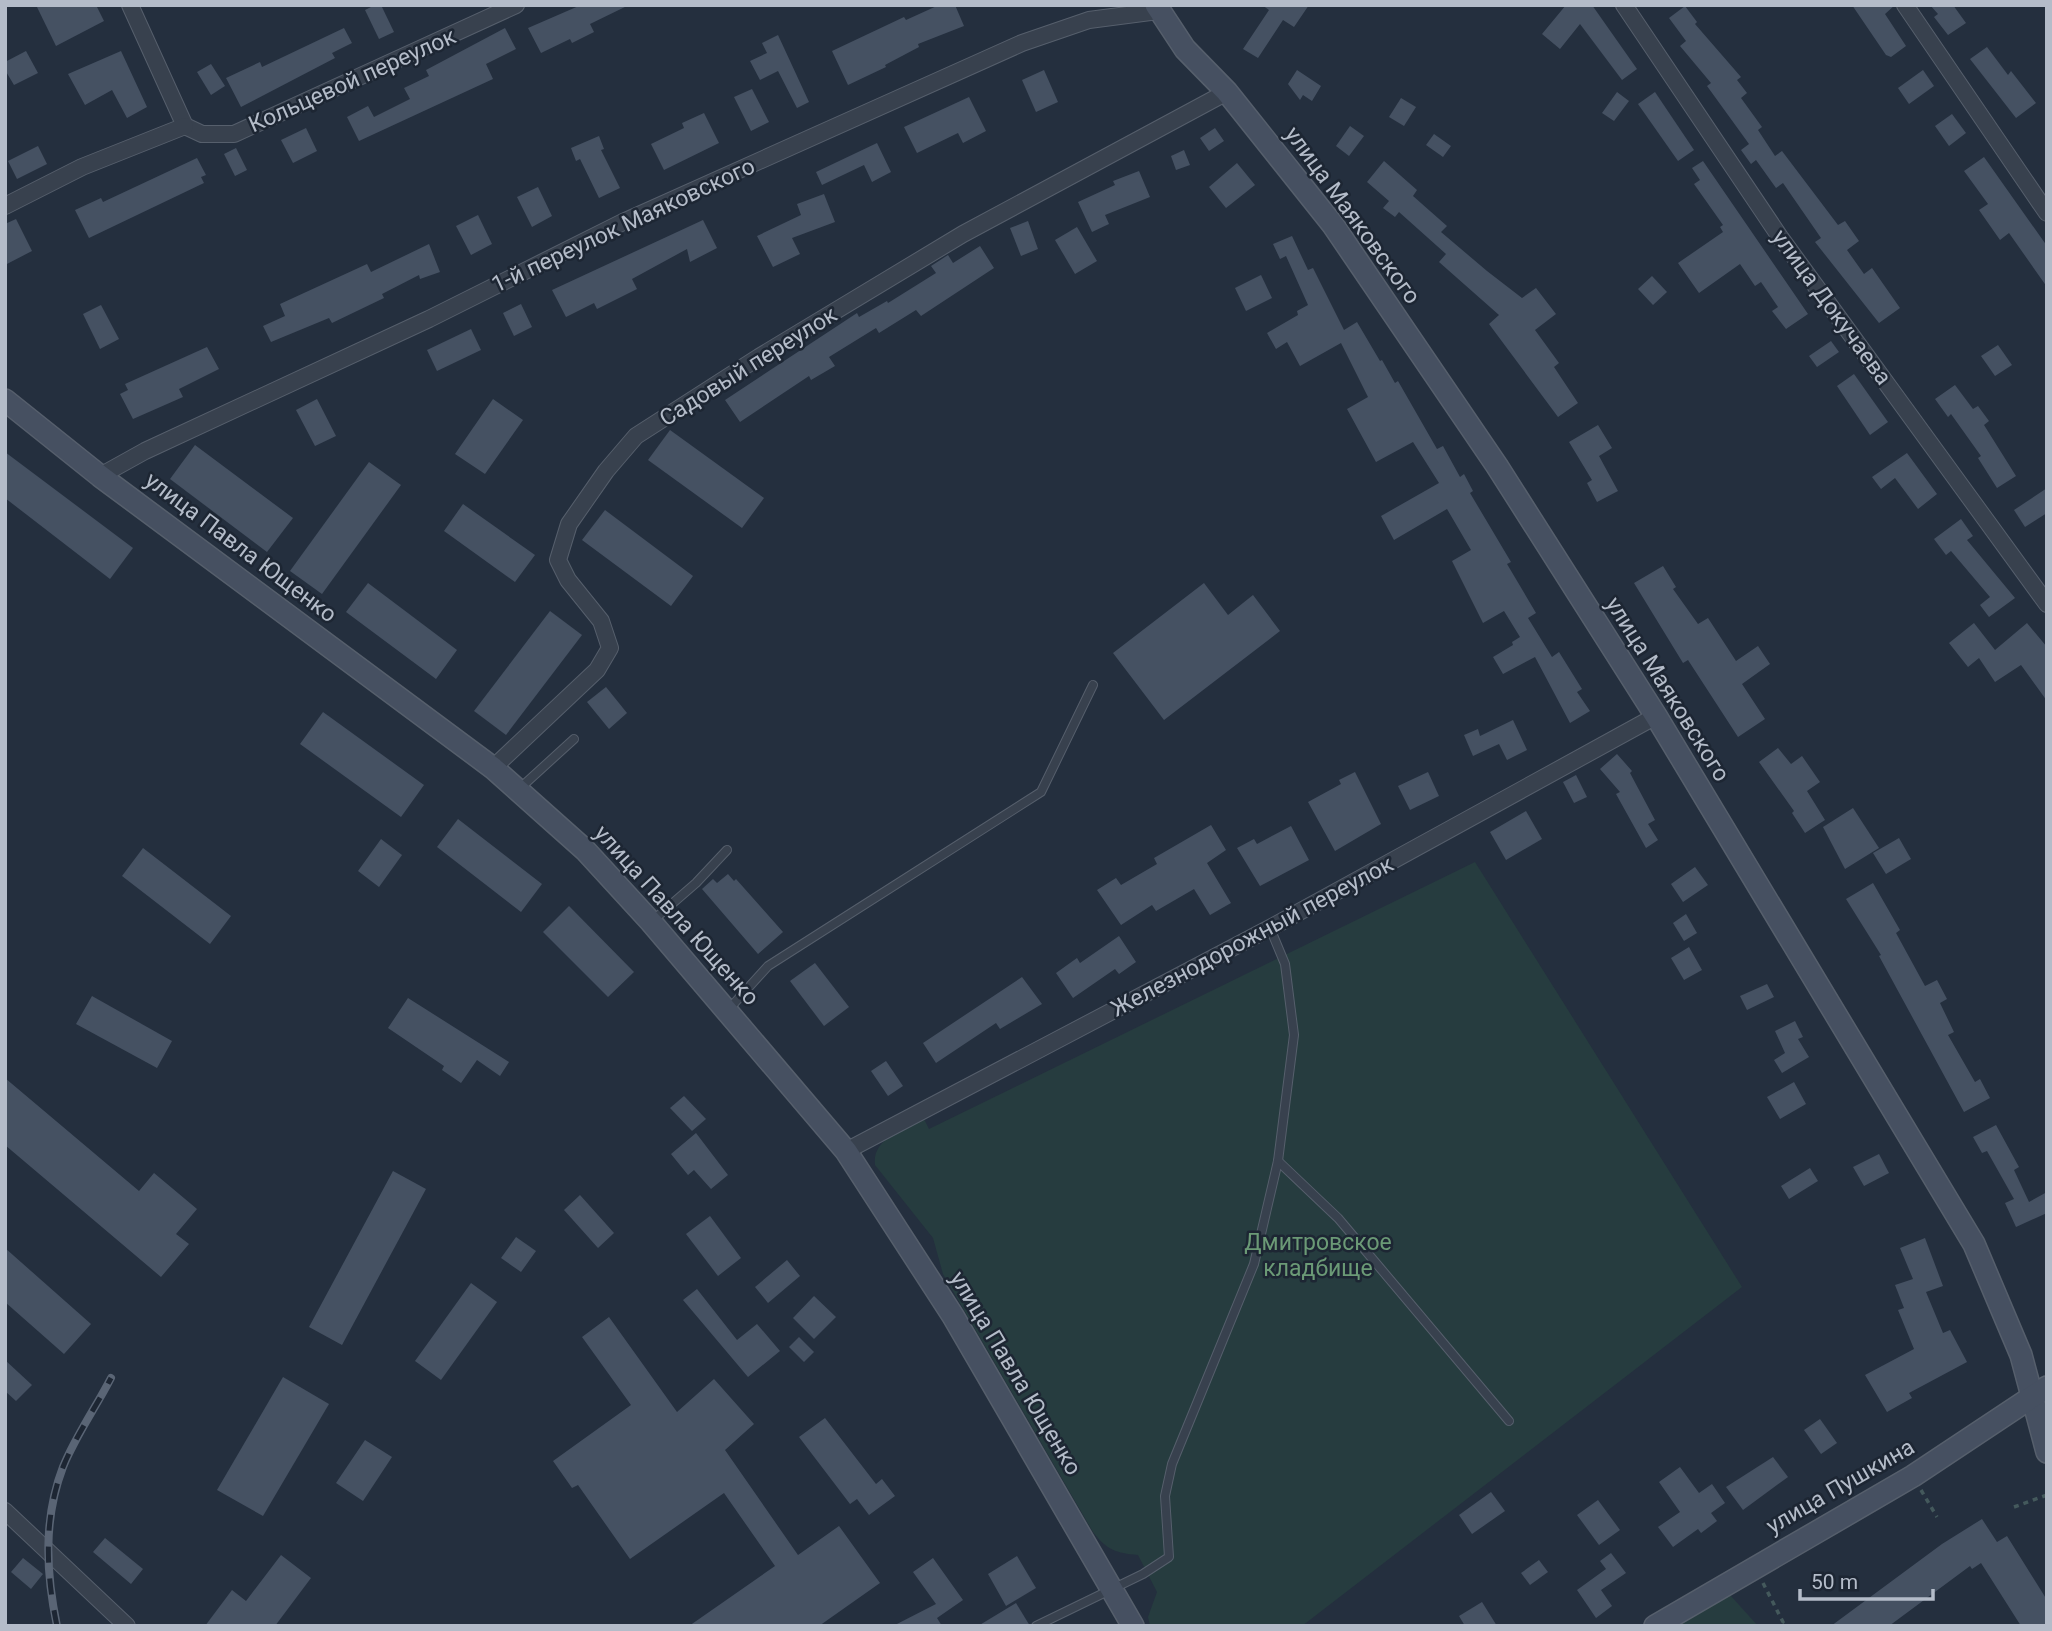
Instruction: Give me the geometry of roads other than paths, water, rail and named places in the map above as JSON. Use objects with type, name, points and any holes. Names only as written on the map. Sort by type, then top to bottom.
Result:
[{"type":"street","points":[[5,206],[82,167],[185,126],[130,5]]},
{"type":"street","name":"Кольцевой переулок","points":[[185,126],[202,134],[234,134],[516,5]]},
{"type":"street","name":"улица Докучаева","points":[[1624,5],[1780,237],[2047,604]]},
{"type":"street","points":[[1905,5],[2047,213]]},
{"type":"street","name":"улица Маяковского","points":[[1157,8],[1185,49],[1227,92],[1341,236],[1497,466],[1656,716],[1974,1244],[2039,1393],[2047,1452]]},
{"type":"street","name":"1-й переулок Маяковского","points":[[100,476],[145,451],[429,318],[623,222],[1022,43],[1089,20],[1157,8]]},
{"type":"street","name":"Садовый переулок","points":[[493,768],[597,670],[610,648],[601,621],[568,580],[558,560],[569,524],[606,471],[636,436],[759,357],[963,234],[1227,92]]},
{"type":"street","name":"улица Павла Ющенко","points":[[5,400],[100,476],[493,768],[585,850],[652,922],[729,1009],[846,1151],[953,1315],[1133,1626]]},
{"type":"street","name":"Железнодорожный переулок","points":[[846,1151],[1270,928],[1656,716]]},
{"type":"street","name":"улица Пушкина","points":[[1655,1626],[1754,1566],[1913,1476],[2039,1393]]},
{"type":"street","points":[[5,1511],[127,1626]]},
{"type":"lane","points":[[729,1009],[768,966],[1041,792],[1093,685]]},
{"type":"lane","points":[[518,790],[574,739]]},
{"type":"lane","points":[[652,922],[696,883],[727,850]]},
{"type":"lane","points":[[1036,1626],[1113,1590],[1169,1557],[1165,1496],[1172,1464],[1254,1264],[1278,1161],[1294,1035],[1284,964],[1270,928]]},
{"type":"lane","points":[[1278,1161],[1338,1218],[1509,1421]]},
{"type":"railway","points":[[57,1626],[50,1586],[48,1546],[52,1506],[68,1456],[111,1378]]},
{"type":"park label","name":"Дмитровское кладбище","points":[[1318,1255]]}]
